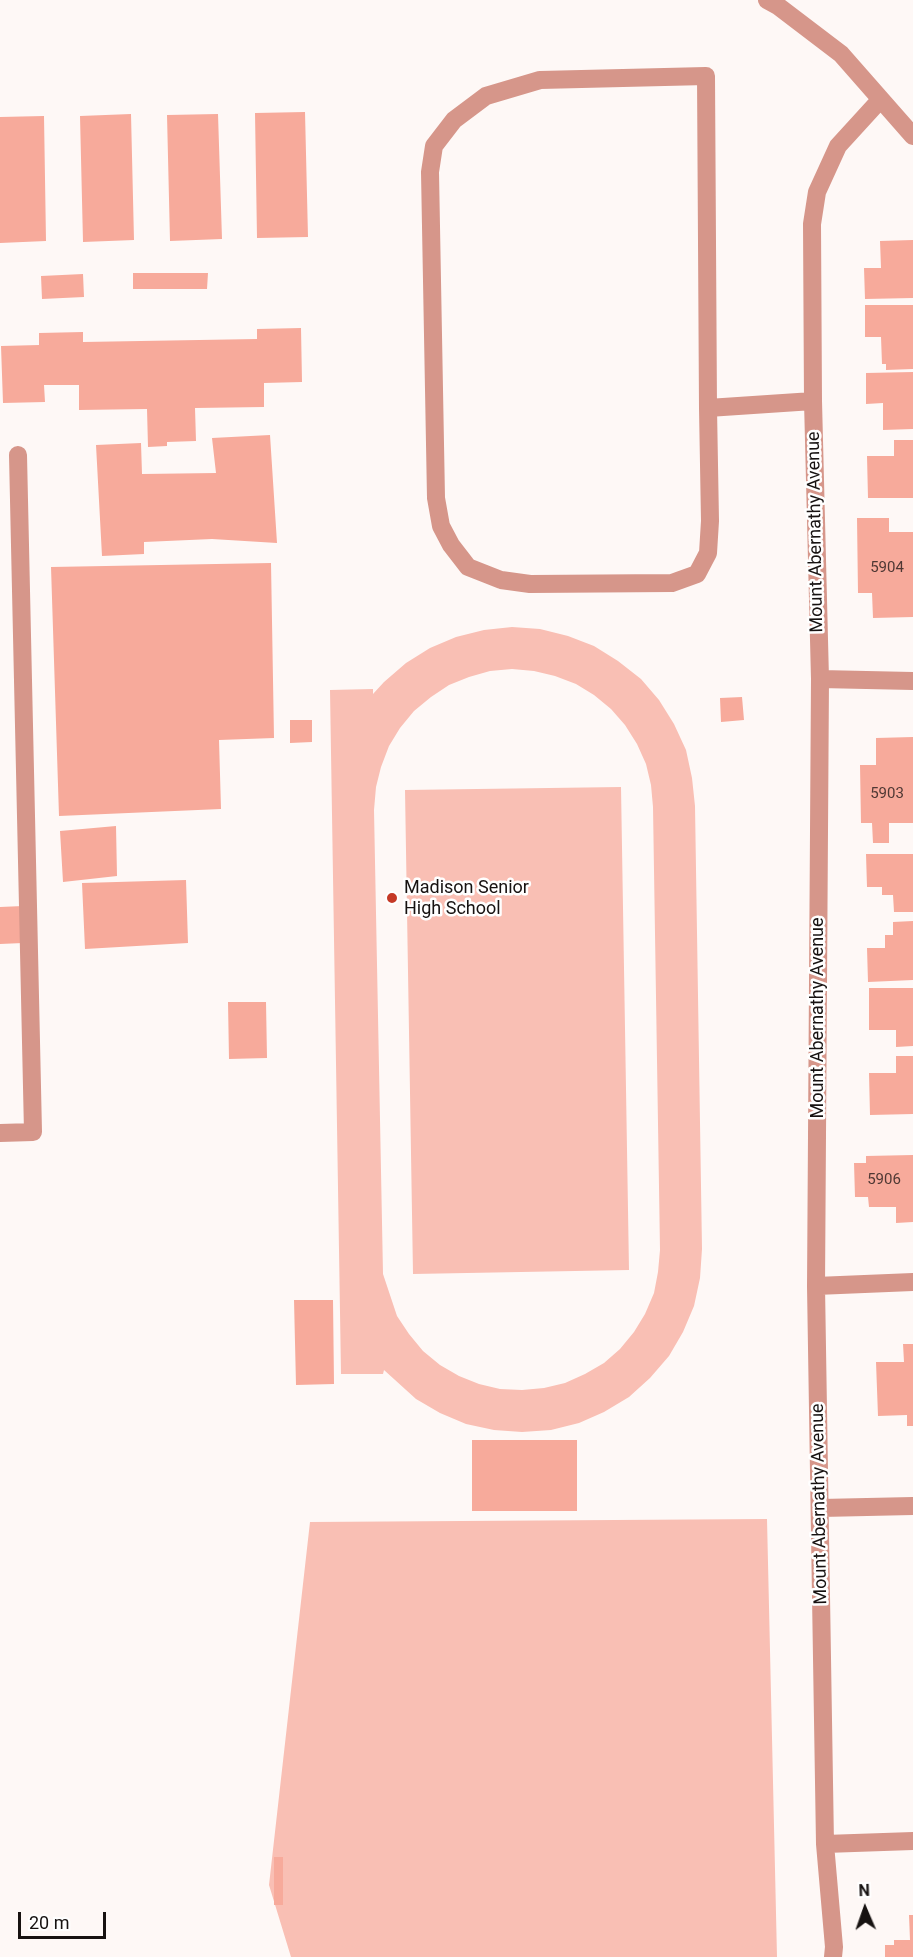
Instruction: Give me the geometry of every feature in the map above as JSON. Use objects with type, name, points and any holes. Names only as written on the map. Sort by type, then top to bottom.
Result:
[{"type":"street","points":[[767,0],[841,54],[913,136]]},
{"type":"street","points":[[706,76],[708,408],[710,520],[708,553],[697,574],[672,582],[530,584],[501,580],[468,567],[451,545],[441,526],[436,498],[430,172],[434,146],[454,120],[486,96],[540,80],[706,76]]},
{"type":"street","name":"Mount Abernathy Avenue","points":[[834,1957],[825,1844],[816,1286],[820,679],[813,401],[812,224],[817,192],[837,146],[880,100]]},
{"type":"street","points":[[708,408],[813,401]]},
{"type":"street","points":[[0,1133],[33,1132],[18,455]]},
{"type":"street","points":[[820,679],[913,681]]},
{"type":"street","points":[[816,1286],[913,1282]]},
{"type":"street","points":[[821,1508],[913,1506]]},
{"type":"street","points":[[825,1844],[913,1841]]},
{"type":"shaded area","points":[[512,627],[540,629],[568,636],[594,646],[641,679],[659,700],[686,750],[695,806],[702,1249],[700,1278],[694,1306],[669,1356],[629,1397],[579,1423],[551,1430],[522,1432],[494,1430],[466,1424],[440,1413],[416,1399],[384,1370],[383,1374],[341,1374],[330,690],[373,689],[373,694],[406,663],[430,648],[456,637],[484,630]],"holes":[[[512,669],[534,671],[576,684],[611,709],[637,744],[646,764],[651,785],[660,1250],[654,1293],[645,1314],[620,1349],[604,1363],[565,1383],[522,1390],[500,1389],[479,1384],[440,1365],[423,1351],[397,1316],[383,1274],[374,810],[376,787],[389,746],[414,711],[449,685],[469,677],[490,671]]]},
{"type":"shaded area","points":[[621,787],[629,1270],[413,1274],[405,790]]},
{"type":"shaded area","points":[[767,1519],[777,1957],[291,1957],[269,1885],[310,1522]]},
{"type":"building","points":[[305,112],[308,237],[257,238],[255,113]]},
{"type":"building","points":[[131,114],[134,240],[83,242],[80,116]]},
{"type":"building","points":[[218,114],[222,239],[170,241],[167,115]]},
{"type":"building","points":[[44,116],[46,241],[0,243],[0,117]]},
{"type":"building","points":[[913,240],[913,298],[865,299],[864,268],[881,268],[880,241]]},
{"type":"building","points":[[133,273],[208,273],[207,289],[133,289]]},
{"type":"building","points":[[83,274],[84,297],[42,299],[41,276]]},
{"type":"building","points":[[865,305],[913,305],[913,369],[886,370],[886,364],[882,364],[881,337],[865,337]]},
{"type":"building","points":[[301,328],[302,382],[264,383],[264,407],[195,408],[196,441],[167,442],[167,446],[148,447],[147,409],[79,410],[79,385],[44,385],[45,402],[3,403],[1,346],[39,345],[39,333],[83,332],[83,342],[257,339],[257,329]]},
{"type":"building","points":[[913,372],[913,429],[883,430],[883,403],[866,404],[866,373]]},
{"type":"building","points":[[270,435],[277,543],[212,539],[144,542],[144,554],[102,556],[96,445],[141,443],[142,474],[216,473],[212,438]]},
{"type":"building","points":[[894,440],[913,440],[913,498],[868,498],[867,456],[894,456]]},
{"type":"building","points":[[857,518],[889,518],[889,532],[913,532],[913,617],[873,618],[872,593],[858,593]]},
{"type":"building","points":[[271,563],[274,738],[219,740],[221,809],[59,816],[51,567]]},
{"type":"building","points":[[742,697],[744,720],[721,722],[720,698]]},
{"type":"building","points":[[290,720],[312,720],[312,742],[290,743]]},
{"type":"building","points":[[913,737],[913,823],[889,823],[889,843],[873,843],[872,823],[861,823],[860,765],[876,765],[876,738]]},
{"type":"building","points":[[116,826],[117,876],[63,882],[60,831]]},
{"type":"building","points":[[866,854],[913,854],[913,912],[894,912],[893,895],[882,895],[882,887],[867,887]]},
{"type":"building","points":[[186,880],[188,943],[85,949],[82,883]]},
{"type":"building","points":[[23,906],[23,943],[0,944],[0,907]]},
{"type":"building","points":[[913,921],[913,980],[868,982],[867,948],[885,948],[885,935],[893,935],[893,922]]},
{"type":"building","points":[[869,988],[913,988],[913,1046],[896,1047],[896,1030],[869,1030]]},
{"type":"building","points":[[228,1002],[266,1002],[267,1058],[229,1059]]},
{"type":"building","points":[[896,1056],[913,1056],[913,1114],[870,1115],[869,1073],[896,1073]]},
{"type":"building","points":[[913,1155],[913,1222],[896,1223],[896,1207],[869,1207],[868,1197],[855,1197],[854,1163],[866,1163],[866,1156]]},
{"type":"building","points":[[294,1300],[333,1300],[334,1384],[296,1385]]},
{"type":"building","points":[[903,1344],[913,1344],[913,1426],[907,1426],[907,1415],[878,1416],[876,1362],[904,1362]]},
{"type":"building","points":[[472,1440],[577,1440],[577,1511],[472,1511]]},
{"type":"building","points":[[274,1857],[283,1857],[283,1905],[274,1905]]},
{"type":"building","points":[[909,1915],[913,1915],[913,1957],[885,1957],[885,1945],[894,1945],[894,1940],[910,1940]]},
{"type":"place","name":"Madison Senior High School","points":[[392,898]]}]
